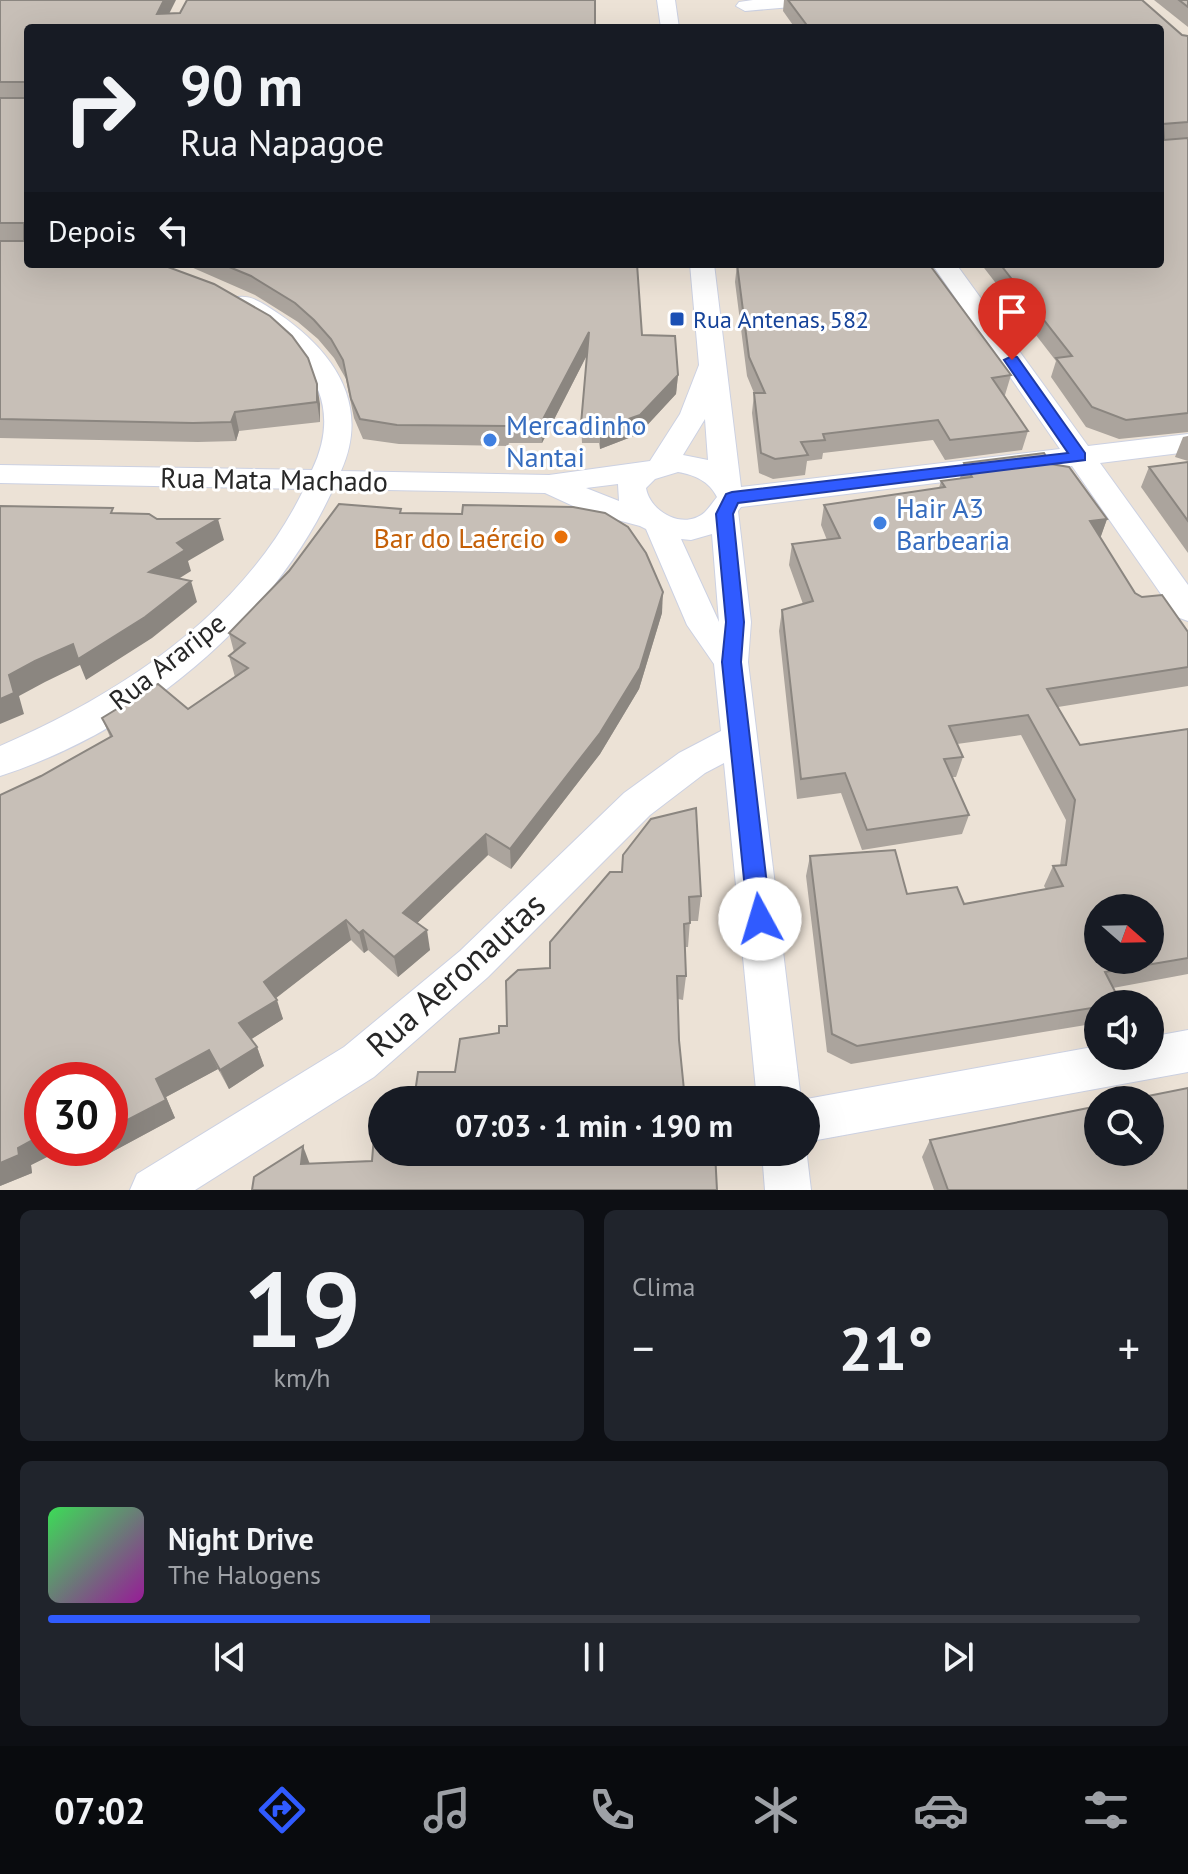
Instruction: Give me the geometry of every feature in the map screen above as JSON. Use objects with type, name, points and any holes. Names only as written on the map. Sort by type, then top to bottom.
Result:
[{"type":"street","points":[[666,0],[669,24]]},
{"type":"street","points":[[743,3],[815,0]]},
{"type":"street","points":[[743,3],[760,24]]},
{"type":"street","points":[[702,268],[727,498],[735,622],[731,662],[777,1086]]},
{"type":"street","points":[[947,268],[1188,609]]},
{"type":"street","name":"Rua Araripe","points":[[0,762],[57,737],[125,699],[208,636],[272,566],[310,510],[337,446],[338,412],[324,371],[283,327],[220,291]]},
{"type":"street","points":[[713,358],[694,414],[654,468],[635,482],[630,495],[634,507],[650,521],[703,625],[731,662]]},
{"type":"street","points":[[650,521],[681,529],[701,527],[727,498],[1188,443]]},
{"type":"street","points":[[654,468],[695,465],[712,471],[727,498]]},
{"type":"street","name":"Rua Mata Machado","points":[[0,474],[549,484],[654,468]]},
{"type":"street","name":"Rua Mata Machado","points":[[549,484],[595,504],[650,521]]},
{"type":"street","name":"Rua Aeronautas","points":[[153,1190],[359,1062],[474,964],[637,804],[692,763],[740,738]]},
{"type":"street","points":[[820,1117],[1188,1051]]},
{"type":"street","points":[[786,1166],[788,1190]]},
{"type":"building","points":[[0,0],[164,0],[157,14],[180,13],[187,0],[595,0],[595,24],[24,24],[24,82],[0,82]]},
{"type":"building","points":[[788,0],[1142,0],[1182,35],[1188,36],[1188,122],[1164,124],[1164,24],[806,24]]},
{"type":"building","points":[[0,98],[24,98],[24,223],[0,223]]},
{"type":"building","points":[[1188,138],[1188,413],[1126,420],[1092,407],[1056,358],[1072,356],[1003,268],[1164,268],[1164,140]]},
{"type":"building","points":[[0,241],[24,241],[24,268],[171,268],[214,284],[270,316],[292,336],[308,358],[317,384],[317,402],[235,412],[231,422],[0,419]]},
{"type":"building","points":[[232,268],[637,268],[642,335],[675,336],[678,375],[640,415],[600,429],[599,424],[581,424],[589,332],[541,423],[508,423],[507,426],[397,425],[360,419],[351,399],[343,360],[331,339],[295,303]]},
{"type":"building","points":[[738,268],[932,268],[1011,375],[992,378],[1028,431],[950,440],[938,420],[823,434],[825,440],[801,442],[808,455],[775,459],[761,453],[754,393],[765,393],[749,357]]},
{"type":"building","points":[[1044,453],[1051,464],[1069,467],[1107,519],[1090,521],[1135,593],[1142,597],[1162,595],[1188,632],[1188,667],[1047,689],[1080,745],[1188,729],[1188,958],[1164,962],[1164,894],[1084,894],[1084,974],[1106,974],[1114,990],[1084,990],[1084,1009],[857,1046],[832,1034],[810,856],[895,850],[907,894],[957,887],[964,904],[1063,886],[1053,866],[1066,865],[1075,800],[1028,715],[949,726],[963,757],[944,759],[969,815],[867,830],[845,773],[801,779],[782,610],[813,601],[792,544],[840,538],[824,505],[945,487],[941,481],[972,477],[964,463]]},
{"type":"building","points":[[1188,462],[1188,521],[1149,467]]},
{"type":"building","points":[[339,504],[401,509],[400,513],[462,514],[463,505],[573,507],[605,513],[628,527],[646,553],[663,592],[640,668],[600,733],[510,849],[486,834],[403,913],[427,930],[394,957],[363,930],[359,933],[346,920],[264,982],[277,1000],[239,1023],[257,1047],[220,1070],[209,1050],[156,1079],[166,1100],[128,1120],[128,1062],[24,1062],[24,1145],[18,1148],[19,1155],[0,1163],[0,795],[112,736],[102,718],[158,684],[188,709],[248,668],[229,656],[245,643],[229,633],[289,571]]},
{"type":"building","points":[[0,506],[113,508],[111,513],[149,514],[157,519],[218,519],[177,543],[185,550],[149,572],[191,581],[145,617],[78,659],[73,644],[9,675],[14,693],[0,699]]},
{"type":"building","points":[[696,808],[701,896],[689,897],[690,923],[684,924],[686,976],[677,976],[684,1086],[416,1086],[418,1072],[455,1072],[460,1039],[499,1033],[499,1026],[507,1026],[506,981],[518,970],[550,968],[550,942],[610,872],[622,872],[623,855],[651,819]]},
{"type":"building","points":[[1188,1088],[1188,1190],[948,1190],[930,1140],[1084,1109],[1084,1166],[1164,1166],[1164,1093]]},
{"type":"building","points":[[303,1146],[301,1164],[368,1161],[368,1166],[716,1166],[717,1190],[252,1190],[254,1177]]},
{"type":"place","name":"Rua Antenas, 582","points":[[677,319]]},
{"type":"place","name":"Mercadinho Nantai","points":[[490,440]]},
{"type":"place","name":"Hair A3 Barbearia","points":[[880,523]]},
{"type":"place","name":"Bar do Laércio","points":[[561,537]]},
{"type":"route","points":[[760,919],[731,662],[735,642],[734,593],[725,514],[732,498],[1079,456],[1012,360]]}]
